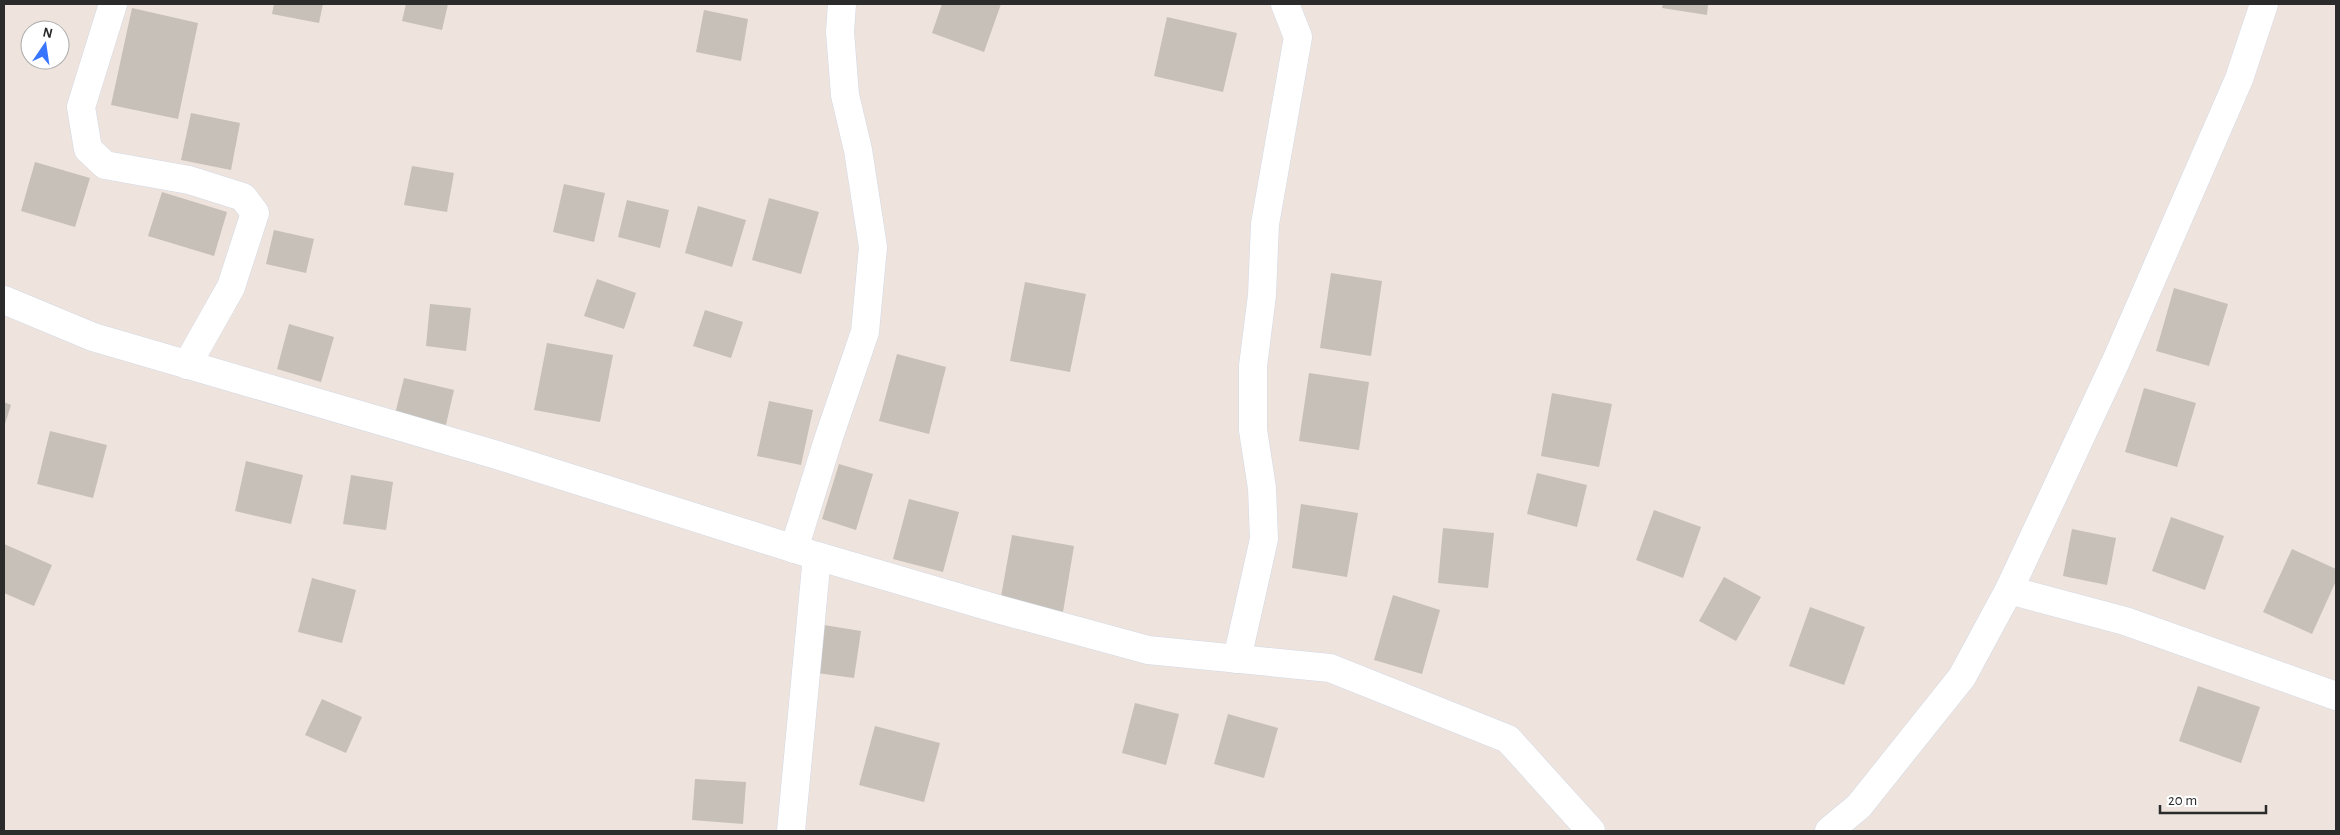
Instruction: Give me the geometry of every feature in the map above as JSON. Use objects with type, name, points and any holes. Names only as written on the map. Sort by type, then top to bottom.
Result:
[{"type":"street","points":[[113,4],[80,107],[88,148],[105,165],[189,180],[244,196],[255,212],[231,287],[188,364]]},
{"type":"street","points":[[791,831],[805,552],[829,437],[865,332],[873,247],[858,150],[845,95],[840,32],[842,4]]},
{"type":"street","points":[[1237,659],[1264,539],[1262,488],[1253,430],[1253,366],[1262,295],[1265,224],[1298,37],[1284,4]]},
{"type":"street","points":[[1829,831],[1859,806],[1962,677],[2009,590],[2124,343],[2239,79],[2264,4]]},
{"type":"street","points":[[4,300],[93,337],[497,455],[805,552],[1001,610],[1148,650],[1330,668],[1508,739],[1591,831]]},
{"type":"street","points":[[2009,590],[2125,621],[2336,696]]},
{"type":"building","points":[[274,4],[323,4],[319,23],[272,14]]},
{"type":"building","points":[[406,4],[448,4],[442,30],[402,21]]},
{"type":"building","points":[[942,4],[1001,4],[984,52],[932,33]]},
{"type":"building","points":[[1663,4],[1708,4],[1707,15],[1662,8]]},
{"type":"building","points":[[132,8],[198,23],[178,119],[111,105]]},
{"type":"building","points":[[704,10],[748,19],[741,61],[696,52]]},
{"type":"building","points":[[1167,17],[1237,33],[1223,92],[1154,76]]},
{"type":"building","points":[[191,113],[240,123],[231,170],[181,160]]},
{"type":"building","points":[[35,162],[90,178],[75,227],[21,211]]},
{"type":"building","points":[[412,166],[454,173],[447,212],[404,205]]},
{"type":"building","points":[[564,184],[605,193],[594,242],[553,232]]},
{"type":"building","points":[[162,192],[227,212],[214,256],[148,236]]},
{"type":"building","points":[[769,198],[819,212],[801,274],[752,260]]},
{"type":"building","points":[[627,200],[669,210],[660,248],[618,237]]},
{"type":"building","points":[[698,206],[746,220],[732,267],[685,253]]},
{"type":"building","points":[[274,230],[314,239],[306,273],[266,264]]},
{"type":"building","points":[[1331,273],[1382,281],[1371,356],[1320,348]]},
{"type":"building","points":[[597,279],[636,293],[624,329],[584,316]]},
{"type":"building","points":[[1025,282],[1086,294],[1070,372],[1010,361]]},
{"type":"building","points":[[2174,288],[2228,304],[2209,366],[2156,351]]},
{"type":"building","points":[[430,304],[471,308],[466,351],[426,346]]},
{"type":"building","points":[[705,310],[743,322],[731,358],[693,346]]},
{"type":"building","points":[[289,324],[334,337],[321,382],[277,369]]},
{"type":"building","points":[[547,343],[613,355],[600,422],[534,410]]},
{"type":"building","points":[[897,354],[946,367],[929,434],[879,421]]},
{"type":"building","points":[[1309,373],[1369,382],[1359,450],[1299,441]]},
{"type":"building","points":[[404,378],[454,390],[445,429],[394,418]]},
{"type":"building","points":[[2144,388],[2196,403],[2177,467],[2125,452]]},
{"type":"building","points":[[1552,393],[1612,404],[1599,467],[1541,456]]},
{"type":"building","points":[[769,401],[813,410],[801,465],[757,456]]},
{"type":"building","points":[[4,402],[11,405],[4,427]]},
{"type":"building","points":[[50,431],[107,445],[93,498],[37,484]]},
{"type":"building","points":[[246,461],[303,475],[291,524],[235,511]]},
{"type":"building","points":[[839,464],[873,474],[856,530],[822,519]]},
{"type":"building","points":[[1537,473],[1587,485],[1577,527],[1527,514]]},
{"type":"building","points":[[351,475],[393,482],[386,530],[343,524]]},
{"type":"building","points":[[909,499],[959,512],[943,572],[893,559]]},
{"type":"building","points":[[1301,504],[1358,513],[1347,577],[1292,568]]},
{"type":"building","points":[[1654,510],[1701,527],[1683,578],[1636,560]]},
{"type":"building","points":[[2171,517],[2224,536],[2205,590],[2152,571]]},
{"type":"building","points":[[1443,528],[1494,533],[1488,588],[1438,583]]},
{"type":"building","points":[[2072,529],[2116,538],[2107,585],[2063,576]]},
{"type":"building","points":[[1012,535],[1074,546],[1063,612],[1000,602]]},
{"type":"building","points":[[4,544],[52,565],[34,606],[4,593]]},
{"type":"building","points":[[2292,549],[2336,569],[2336,581],[2312,634],[2263,612]]},
{"type":"building","points":[[1724,577],[1761,597],[1736,641],[1699,621]]},
{"type":"building","points":[[312,578],[356,590],[342,643],[298,632]]},
{"type":"building","points":[[1393,595],[1440,610],[1422,674],[1374,660]]},
{"type":"building","points":[[1810,607],[1865,627],[1844,685],[1789,666]]},
{"type":"building","points":[[824,625],[861,631],[854,678],[817,673]]},
{"type":"building","points":[[2198,686],[2260,707],[2241,763],[2179,741]]},
{"type":"building","points":[[322,699],[362,717],[346,753],[305,735]]},
{"type":"building","points":[[1135,703],[1179,714],[1166,765],[1122,753]]},
{"type":"building","points":[[1228,714],[1278,728],[1264,778],[1214,764]]},
{"type":"building","points":[[875,726],[940,743],[924,802],[859,785]]},
{"type":"building","points":[[695,779],[746,782],[743,824],[692,820]]}]
